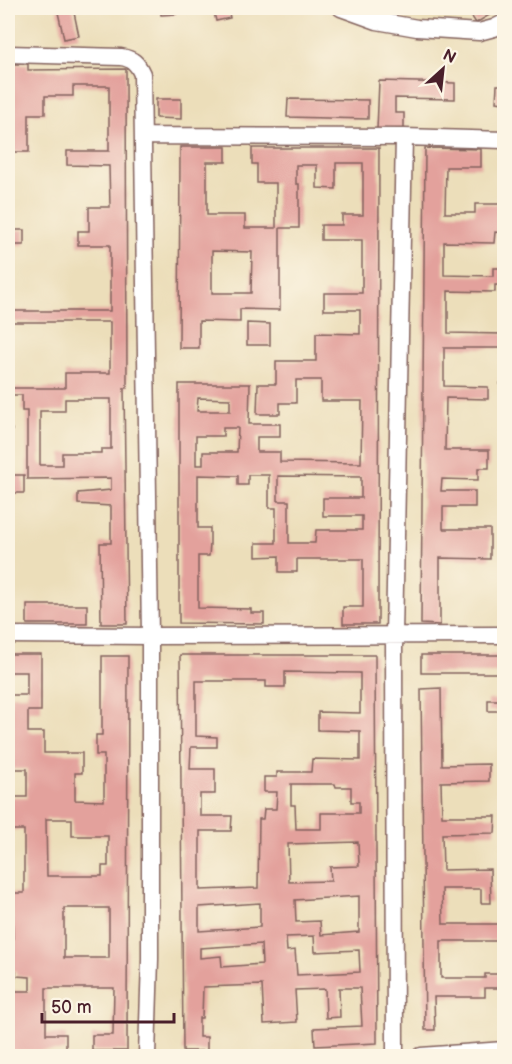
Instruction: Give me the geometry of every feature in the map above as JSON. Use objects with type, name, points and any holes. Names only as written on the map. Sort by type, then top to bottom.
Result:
[{"type":"street","points":[[341,8],[378,21],[417,28],[479,32],[504,23]]},
{"type":"street","points":[[8,54],[121,57],[131,59],[138,65],[142,74],[150,636],[150,958],[147,1056]]},
{"type":"street","points":[[144,135],[504,140]]},
{"type":"street","points":[[395,1056],[394,635],[404,137]]},
{"type":"street","points":[[8,634],[504,635]]},
{"type":"street","points":[[421,1056],[504,1050]]},
{"type":"building","points":[[57,8],[73,8],[79,36],[64,39]]},
{"type":"building","points":[[160,8],[175,8],[176,14],[161,15]]},
{"type":"building","points":[[185,8],[200,8],[185,12]]},
{"type":"building","points":[[213,8],[228,8],[230,18],[216,21]]},
{"type":"building","points":[[466,8],[501,8],[476,23]]},
{"type":"building","points":[[8,64],[28,64],[28,70],[126,69],[127,388],[124,388],[127,624],[101,624],[100,543],[111,543],[111,506],[78,504],[78,493],[111,490],[111,478],[27,479],[27,411],[22,411],[22,395],[8,395],[8,388],[65,388],[65,373],[110,373],[110,322],[8,322],[8,311],[110,311],[110,245],[78,245],[78,231],[89,231],[89,207],[110,207],[109,166],[67,165],[67,151],[109,151],[109,86],[73,86],[73,96],[45,96],[45,114],[29,114],[29,152],[8,152],[8,134],[10,134]],"holes":[[[65,399],[111,399],[111,449],[101,449],[101,453],[62,453],[62,465],[40,465],[40,411],[65,411]]]},
{"type":"building","points":[[379,81],[455,83],[455,99],[395,98],[395,113],[404,113],[404,130],[377,130]]},
{"type":"building","points":[[497,85],[504,85],[504,103],[496,102]]},
{"type":"building","points":[[156,99],[181,99],[181,119],[156,118]]},
{"type":"building","points":[[288,99],[368,100],[368,119],[287,117]]},
{"type":"building","points":[[180,147],[226,147],[226,162],[207,162],[207,215],[245,215],[245,228],[276,228],[276,183],[257,183],[257,164],[252,164],[252,148],[379,148],[378,624],[343,624],[343,607],[363,607],[363,559],[297,559],[297,572],[279,572],[279,556],[256,557],[256,543],[276,543],[276,508],[269,508],[269,475],[248,475],[248,485],[238,485],[238,476],[198,475],[198,528],[210,528],[210,544],[209,556],[198,556],[198,608],[251,609],[251,613],[264,613],[264,624],[179,623],[179,384],[250,384],[249,424],[280,424],[280,437],[257,437],[257,452],[280,452],[280,462],[361,463],[362,401],[321,401],[321,380],[296,380],[296,403],[280,403],[280,414],[257,414],[258,384],[276,384],[276,361],[316,361],[316,333],[360,334],[360,310],[324,310],[324,293],[362,293],[362,240],[321,240],[321,225],[342,225],[342,215],[363,215],[363,163],[336,163],[336,189],[317,188],[317,165],[296,165],[296,184],[299,184],[299,228],[280,228],[280,310],[240,309],[240,322],[199,321],[199,348],[179,348]],"holes":[[[212,251],[252,252],[251,293],[212,293]],[[198,398],[230,399],[230,411],[197,411]],[[223,428],[238,428],[237,452],[203,452],[203,465],[196,465],[196,436],[223,436]],[[278,476],[361,477],[361,498],[323,498],[323,516],[362,516],[362,530],[316,530],[315,543],[289,543],[289,501],[278,501]]]},
{"type":"building","points":[[425,148],[481,149],[481,167],[446,167],[445,213],[475,213],[475,204],[504,204],[504,233],[495,232],[494,243],[444,242],[444,275],[493,276],[493,268],[504,268],[504,285],[495,285],[495,292],[448,291],[448,333],[504,334],[504,348],[444,348],[444,386],[488,387],[488,399],[446,398],[445,450],[489,450],[489,468],[478,468],[478,480],[442,479],[441,491],[475,491],[475,507],[443,507],[443,529],[490,529],[490,559],[440,558],[440,625],[421,624]]},
{"type":"building","points":[[8,230],[24,230],[24,245],[8,245]]},
{"type":"building","points":[[247,323],[270,324],[270,345],[247,345]]},
{"type":"building","points":[[500,383],[504,383],[504,399],[500,399]]},
{"type":"building","points":[[8,429],[12,429],[12,465],[8,465]]},
{"type":"building","points":[[8,475],[24,475],[24,493],[8,493]]},
{"type":"building","points":[[27,605],[87,605],[87,624],[27,624]]},
{"type":"building","points":[[8,654],[41,654],[41,711],[28,711],[28,732],[44,732],[44,753],[82,753],[82,773],[75,773],[75,800],[104,801],[104,755],[96,755],[96,735],[102,735],[102,656],[128,656],[127,1051],[92,1051],[92,1035],[113,1035],[114,988],[46,988],[46,1034],[66,1034],[66,1051],[9,1051],[8,1015],[12,1015],[12,991],[30,991],[30,977],[16,976],[16,971],[10,971],[10,959],[8,959],[8,939],[13,939],[12,909],[8,909],[8,893],[24,893],[24,830],[8,830],[8,797],[27,797],[27,769],[8,769],[8,709],[10,709],[11,695],[27,695],[27,672],[8,672]],"holes":[[[46,819],[72,819],[72,836],[108,836],[108,866],[102,866],[102,876],[47,876]],[[64,908],[109,908],[109,958],[64,958]]]},
{"type":"building","points":[[180,655],[375,655],[377,1043],[315,1046],[314,1028],[362,1026],[360,988],[339,988],[340,1017],[326,1018],[325,989],[295,990],[297,1022],[264,1024],[262,985],[203,987],[199,1037],[207,1037],[207,1051],[183,1051]],"holes":[[[285,672],[360,673],[360,713],[318,712],[318,730],[360,731],[360,760],[312,759],[311,772],[277,772],[277,777],[264,777],[264,792],[277,792],[276,809],[264,809],[263,819],[259,819],[258,888],[200,890],[200,831],[231,831],[232,816],[200,816],[200,794],[215,794],[215,769],[190,769],[191,747],[217,747],[217,737],[196,736],[196,681],[266,681],[266,687],[285,687]],[[291,784],[335,784],[336,787],[351,787],[351,802],[359,802],[359,813],[321,813],[321,829],[296,829],[295,805],[291,805]],[[358,842],[359,866],[330,867],[331,881],[289,882],[288,844]],[[359,896],[359,932],[321,935],[320,921],[296,922],[295,900]],[[260,903],[260,927],[199,931],[199,907]],[[314,936],[315,952],[359,950],[360,972],[297,975],[295,950],[287,951],[286,937]],[[261,944],[262,964],[222,967],[221,956],[200,958],[200,948]]]},
{"type":"building","points":[[421,655],[504,655],[504,673],[421,673]]},
{"type":"building","points":[[441,688],[442,765],[489,764],[489,781],[441,782],[442,816],[496,816],[495,833],[442,834],[443,870],[490,869],[491,903],[481,903],[481,889],[442,889],[443,924],[504,924],[504,941],[441,941],[441,978],[485,978],[485,974],[504,974],[504,988],[485,988],[485,997],[434,997],[435,1030],[425,1030],[421,689]]},
{"type":"building","points":[[488,700],[504,700],[504,711],[488,711]]}]
